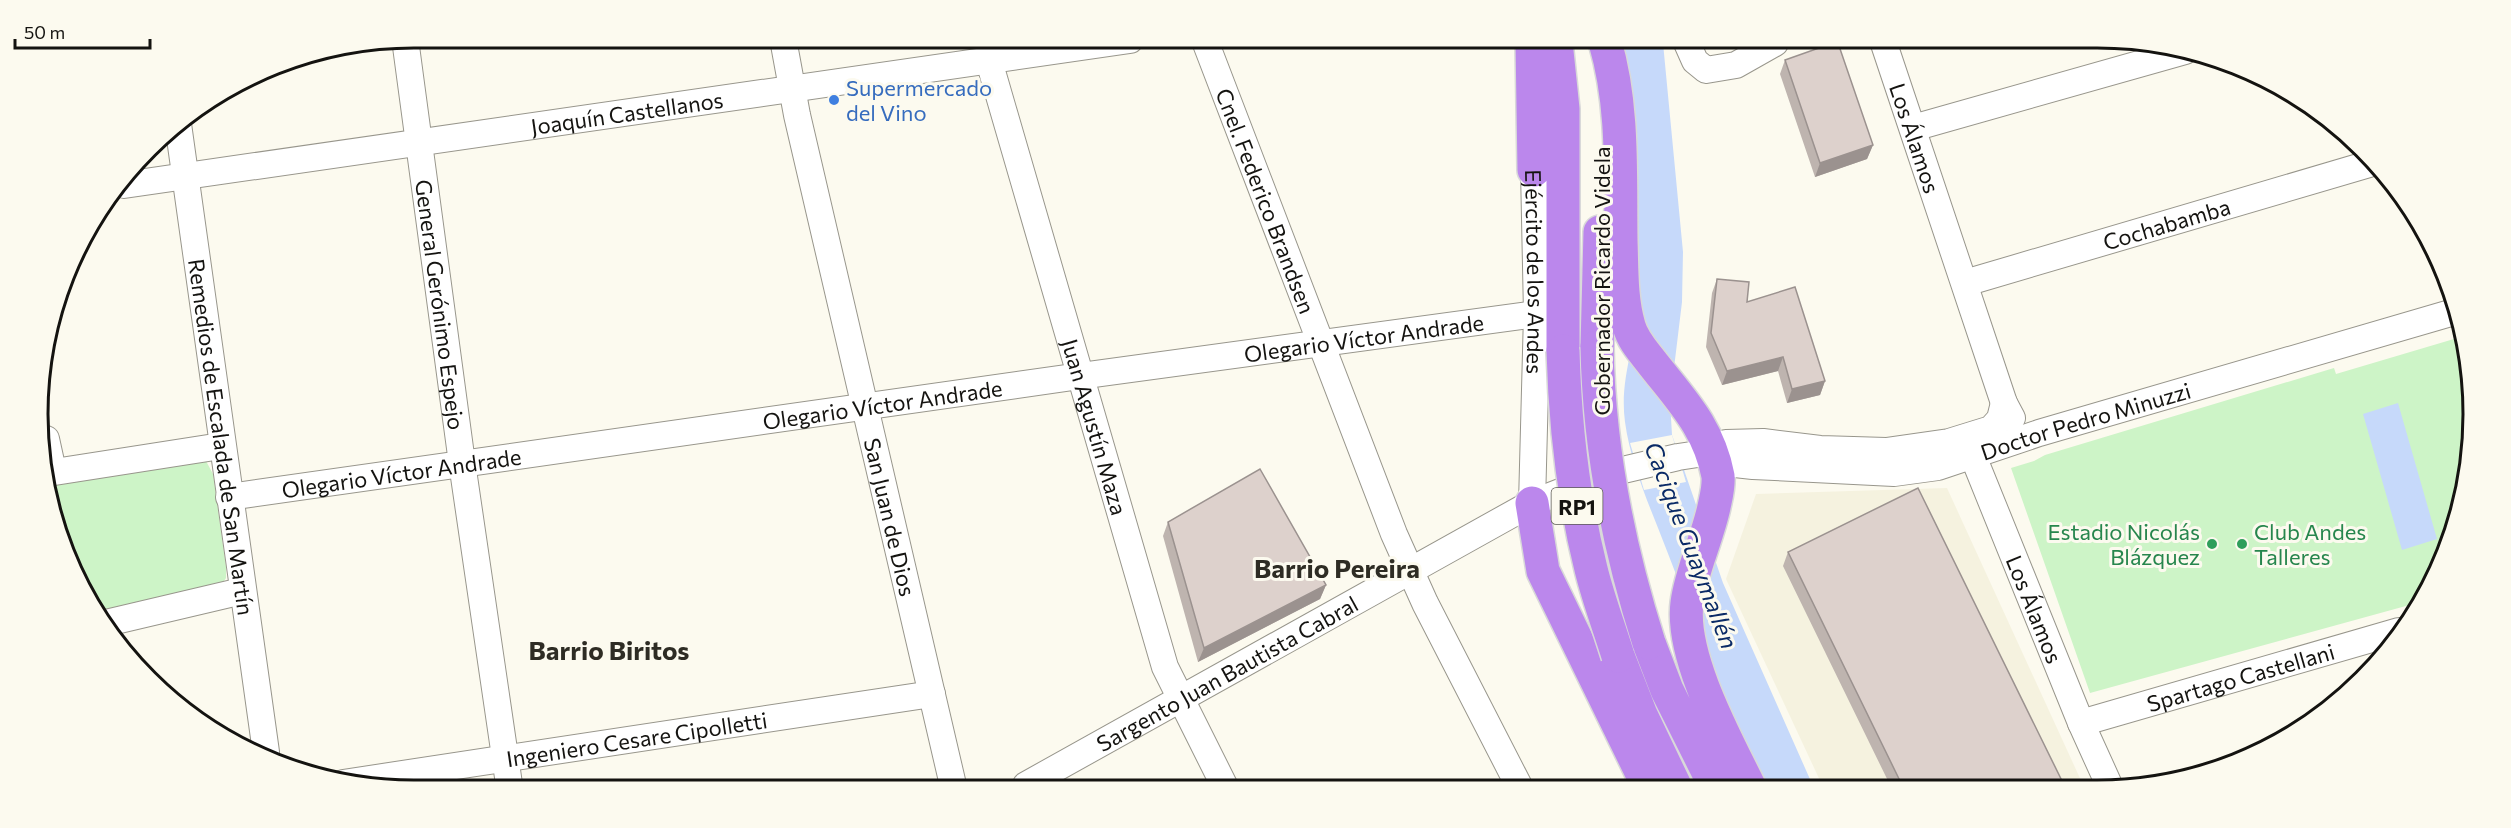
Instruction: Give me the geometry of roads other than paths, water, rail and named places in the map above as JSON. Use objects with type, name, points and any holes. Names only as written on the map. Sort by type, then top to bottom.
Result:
[{"type":"highway","points":[[1532,48],[1534,170]]},
{"type":"highway","name":"Gobernador Ricardo Videla","points":[[1557,48],[1563,109],[1563,351],[1566,428],[1576,504],[1591,571],[1618,656],[1641,715],[1672,780]]},
{"type":"highway","name":"Gobernador Ricardo Videla","points":[[1595,48],[1600,112],[1597,347],[1601,435],[1612,502],[1631,587],[1649,643],[1671,699],[1712,780]]},
{"type":"highway","points":[[1607,48],[1611,62],[1618,118],[1623,296],[1632,337],[1698,421],[1711,452],[1718,478],[1707,538],[1687,604],[1690,641],[1704,693],[1746,780]]},
{"type":"highway","points":[[1532,503],[1543,571],[1645,780]]},
{"type":"street","name":"General Gerónimo Espejo","points":[[406,48],[462,463],[509,780]]},
{"type":"street","name":"San Juan de Dios","points":[[785,48],[952,780]]},
{"type":"street","name":"Joaquín Castellanos","points":[[130,184],[1076,48]]},
{"type":"street","name":"Cnel. Federico Brandsen","points":[[1208,48],[1410,571],[1516,780]]},
{"type":"street","name":"Ejército de los Andes","points":[[1516,48],[1534,170],[1537,314],[1532,503]]},
{"type":"street","points":[[1689,48],[1695,61],[1706,70],[1736,65],[1765,48]]},
{"type":"street","name":"Los Álamos","points":[[1885,48],[2004,403],[2008,412],[2019,424],[2038,433]]},
{"type":"street","points":[[1912,128],[2170,55]]},
{"type":"street","name":"Juan Agustín Maza","points":[[989,61],[1165,667],[1221,780]]},
{"type":"street","name":"Remedios de Escalada de San Martín","points":[[179,134],[221,446],[265,748]]},
{"type":"street","name":"Cochabamba","points":[[1965,283],[2365,165]]},
{"type":"street","name":"Doctor Pedro Minuzzi","points":[[1711,452],[1726,463],[1744,465],[1894,473],[1938,467],[2038,433],[2449,313]]},
{"type":"street","name":"Olegario Víctor Andrade","points":[[229,497],[1322,342],[1537,314]]},
{"type":"street","name":"Doctor Pedro Minuzzi","points":[[1656,462],[1711,452],[1726,443],[1739,442],[1886,451],[1908,450],[1949,442],[1991,429],[2000,419],[2004,403]]},
{"type":"street","points":[[1949,442],[1964,446],[1973,456]]},
{"type":"street","points":[[53,472],[221,446]]},
{"type":"street","name":"Los Álamos","points":[[1973,456],[2081,723],[2107,780]]},
{"type":"street","name":"Sargento Juan Bautista Cabral","points":[[1035,780],[1532,503],[1587,480],[1656,462]]},
{"type":"street","points":[[113,621],[242,591]]},
{"type":"street","name":"Spartago Castellani","points":[[2081,723],[2388,636]]},
{"type":"street","name":"Ingeniero Cesare Cipolletti","points":[[377,778],[932,694]]},
{"type":"water","name":"Cacique Guaymallén","points":[[1621,48],[1663,48],[1683,252],[1682,302],[1670,401],[1672,435],[1723,583],[1810,780],[1760,780],[1690,610],[1642,487],[1632,455],[1625,422],[1624,390],[1637,315],[1638,236]]},
{"type":"water","points":[[2398,403],[2437,539],[2402,550],[2363,414]]},
{"type":"place","name":"Supermercado del Vino","points":[[834,100]]},
{"type":"place","name":"Estadio Nicolás Blázquez","points":[[2212,544]]},
{"type":"place","name":"Club Andes Talleres","points":[[2242,544]]},
{"type":"district","name":"Barrio Pereira","points":[[1337,567]]},
{"type":"district","name":"Barrio Biritos","points":[[609,649]]}]
